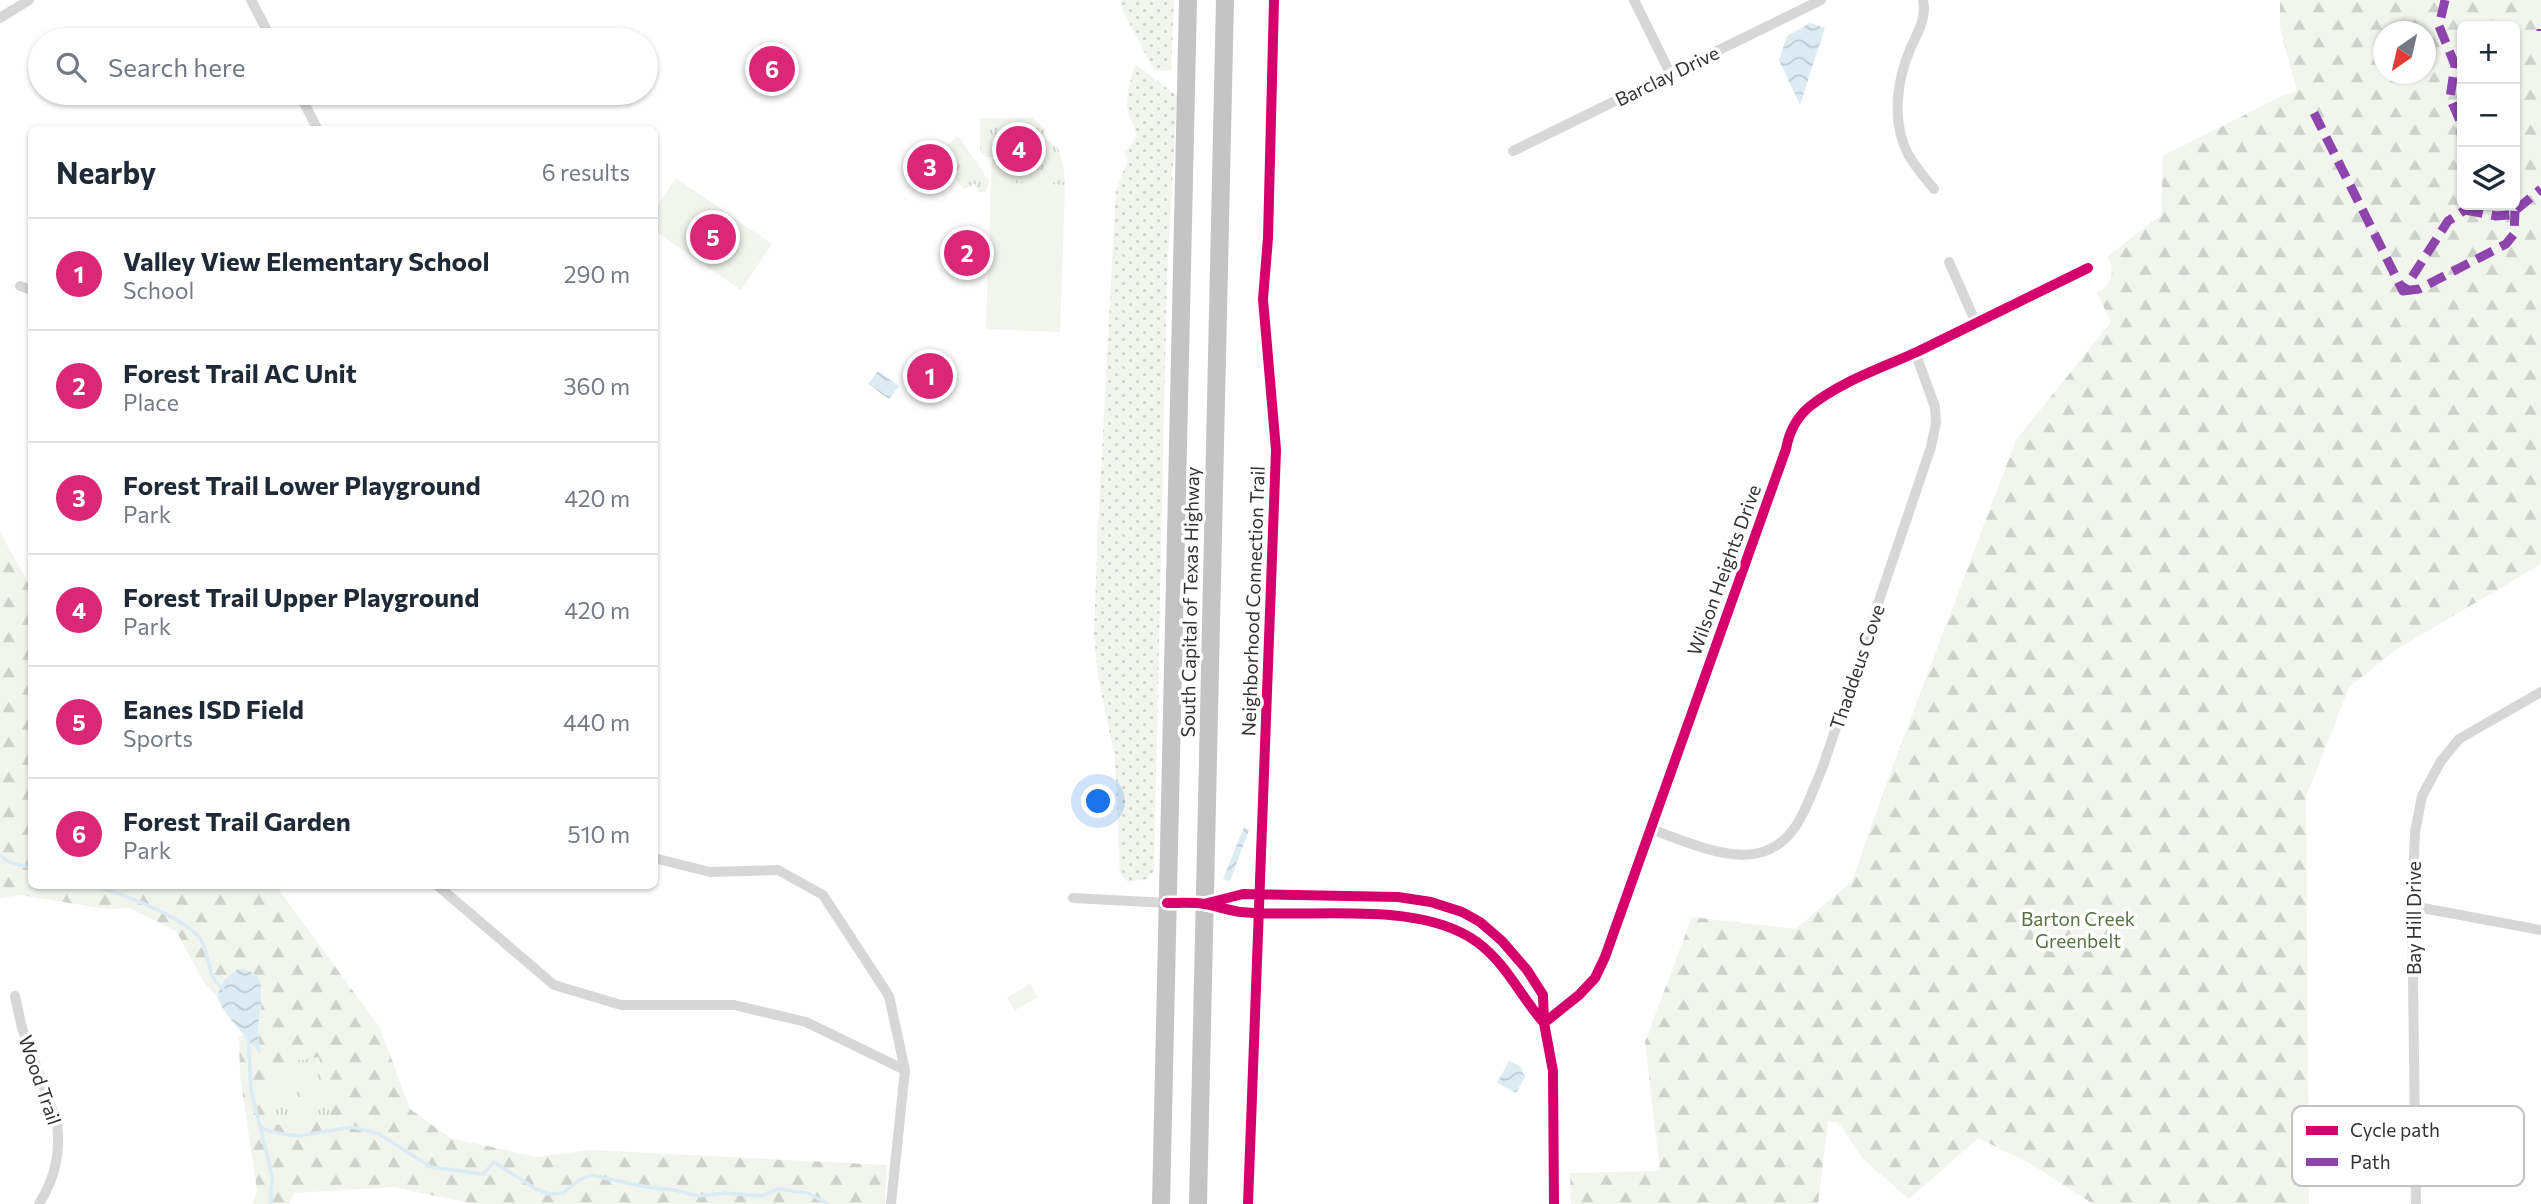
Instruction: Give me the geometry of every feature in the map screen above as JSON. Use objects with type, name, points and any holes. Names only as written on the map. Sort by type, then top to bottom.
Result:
[{"type":"highway","name":"South Capital of Texas Highway","points":[[1161,1204],[1188,0]]},
{"type":"highway","name":"South Capital of Texas Highway","points":[[1198,1204],[1224,0]]},
{"type":"street","points":[[0,18],[29,0]]},
{"type":"street","points":[[251,0],[266,28]]},
{"type":"street","points":[[1634,0],[1671,75]]},
{"type":"street","name":"Barclay Drive","points":[[1513,151],[1821,0]]},
{"type":"street","points":[[1923,0],[1924,15],[1905,62],[1898,114],[1899,130],[1907,153],[1934,189]]},
{"type":"street","points":[[305,105],[316,126]]},
{"type":"street","points":[[1949,262],[1976,323]]},
{"type":"street","name":"Wilson Heights Drive","points":[[1544,1023],[1579,995],[1595,978],[1605,957],[1786,449],[1788,436],[1807,409],[1836,388],[2088,268]]},
{"type":"street","points":[[20,286],[28,289]]},
{"type":"street","name":"Thaddeus Cove","points":[[1650,829],[1731,856],[1749,855],[1778,845],[1799,820],[1822,769],[1931,447],[1936,424],[1935,407],[1915,352]]},
{"type":"street","name":"Bay Hill Drive","points":[[2415,1106],[2412,906],[2414,832],[2422,796],[2441,761],[2459,739],[2541,692]]},
{"type":"street","points":[[658,859],[710,872],[778,870],[823,895],[889,996],[905,1070],[891,1204]]},
{"type":"street","points":[[442,889],[554,985],[621,1005],[734,1005],[806,1022],[905,1070]]},
{"type":"street","points":[[1073,898],[1204,904],[1243,894],[1362,895],[1431,902],[1462,912],[1480,922],[1503,942],[1527,970],[1543,995],[1544,1023],[1553,1071],[1554,1204]]},
{"type":"street","points":[[2412,906],[2541,930]]},
{"type":"street","name":"Wood Trail","points":[[15,996],[22,1028],[57,1123],[59,1137],[56,1166],[39,1204]]},
{"type":"street","name":"Bay Hill Drive","points":[[2416,1186],[2416,1204]]},
{"type":"green space","points":[[1121,0],[1174,0],[1171,71],[1154,70],[1122,9]]},
{"type":"green space","name":"Barton Creek Greenbelt","points":[[2280,0],[2541,0],[2541,564],[2397,649],[2349,687],[2306,797],[2308,1106],[2292,1106],[2292,1186],[2309,1186],[2309,1204],[2093,1204],[2028,1162],[1978,1138],[1909,1199],[1863,1159],[1838,1122],[1828,1122],[1818,1204],[1571,1204],[1570,1173],[1660,1171],[1645,1042],[1692,917],[1796,929],[1852,881],[2016,440],[2111,322],[2097,293],[2106,286],[2111,277],[2108,256],[2161,215],[2163,156],[2297,91],[2280,28]]},
{"type":"green space","points":[[1135,64],[1177,96],[1167,276],[1154,871],[1147,879],[1128,882],[1120,873],[1115,758],[1098,677],[1094,633],[1116,189],[1128,160],[1124,151],[1135,140],[1136,134],[1127,103]]},
{"type":"green space","points":[[980,118],[1032,118],[1045,129],[1045,139],[1058,147],[1065,185],[1011,183],[1012,158],[986,157],[980,151]]},
{"type":"green space","points":[[958,136],[989,181],[986,192],[979,192],[975,184],[964,189],[941,162],[952,177],[941,185],[931,171],[924,174],[914,166],[919,159],[936,149],[941,154],[940,161],[944,156],[941,150]]},
{"type":"green space","points":[[992,156],[1012,157],[1012,183],[1065,185],[1060,332],[986,329]]},
{"type":"green space","points":[[676,178],[772,244],[741,290],[658,233],[658,205]]},
{"type":"green space","points":[[0,532],[28,583],[28,889],[278,889],[380,1028],[410,1109],[450,1138],[537,1157],[591,1150],[887,1165],[885,1204],[474,1204],[393,1187],[294,1193],[289,1204],[253,1204],[257,1191],[240,1075],[239,1037],[245,1033],[260,1053],[258,1032],[263,989],[223,981],[217,996],[204,982],[176,931],[129,908],[106,909],[21,895],[0,898]]},
{"type":"green space","points":[[1030,984],[1038,997],[1015,1010],[1007,998]]},
{"type":"green space","points":[[319,1057],[330,1116],[276,1125],[265,1066]]},
{"type":"green space","points":[[286,1065],[291,1089],[272,1092],[267,1069]]},
{"type":"green space","points":[[315,1068],[322,1104],[304,1107],[298,1071]]},
{"type":"water","points":[[1810,23],[1825,28],[1800,105],[1779,60],[1787,36]]},
{"type":"water","points":[[878,371],[899,386],[889,399],[868,384]]},
{"type":"water","points":[[1244,827],[1249,830],[1230,881],[1223,879]]},
{"type":"water","points":[[238,969],[249,971],[260,983],[260,1054],[230,1019],[217,996],[223,981]]},
{"type":"water","points":[[1509,1061],[1520,1066],[1525,1077],[1516,1093],[1497,1083]]},
{"type":"waterway","points":[[0,856],[9,862],[28,867]]},
{"type":"waterway","points":[[103,889],[152,907],[194,932],[204,947],[213,978],[223,989]]},
{"type":"waterway","points":[[248,1034],[251,1090],[272,1175],[271,1204]]},
{"type":"waterway","points":[[261,1128],[298,1136],[353,1127],[379,1134],[431,1167],[483,1174],[494,1162],[536,1189],[549,1194],[563,1193],[579,1180],[591,1175],[698,1196],[725,1193],[761,1196],[778,1189],[808,1193],[828,1204]]},
{"type":"marked path","points":[[2445,0],[2439,26],[2455,65],[2450,98],[2461,123],[2462,147]]},
{"type":"marked path","points":[[2314,113],[2403,291],[2448,221],[2465,210]]},
{"type":"marked path","points":[[2520,207],[2541,189]]},
{"type":"marked path","points":[[2465,210],[2496,216],[2510,215],[2516,210]]},
{"type":"marked path","points":[[2403,291],[2419,289],[2506,244],[2514,234],[2515,211]]},
{"type":"cycle path","name":"Neighborhood Connection Trail","points":[[1248,1204],[1276,450],[1263,299],[1268,238],[1274,0]]},
{"type":"cycle path","points":[[1544,1023],[1579,995],[1595,978],[1605,957],[1789,437],[1800,416],[1821,398],[1848,382],[1919,351],[2088,268]]},
{"type":"cycle path","points":[[1204,904],[1243,894],[1398,897],[1431,902],[1462,912],[1480,922],[1502,941],[1527,970],[1543,995],[1544,1023],[1553,1071],[1554,1204]]},
{"type":"cycle path","points":[[1167,903],[1200,903],[1236,911],[1269,914],[1395,915],[1425,920],[1453,929],[1488,951],[1544,1023]]},
{"type":"place","name":"Forest Trail Garden","points":[[772,69]]},
{"type":"place","name":"Forest Trail Upper Playground","points":[[1019,149]]},
{"type":"place","name":"Forest Trail Lower Playground","points":[[930,167]]},
{"type":"place","name":"Eanes ISD Field","points":[[713,237]]},
{"type":"place","name":"Forest Trail AC Unit","points":[[967,253]]},
{"type":"place","name":"Valley View Elementary School","points":[[930,376]]}]
